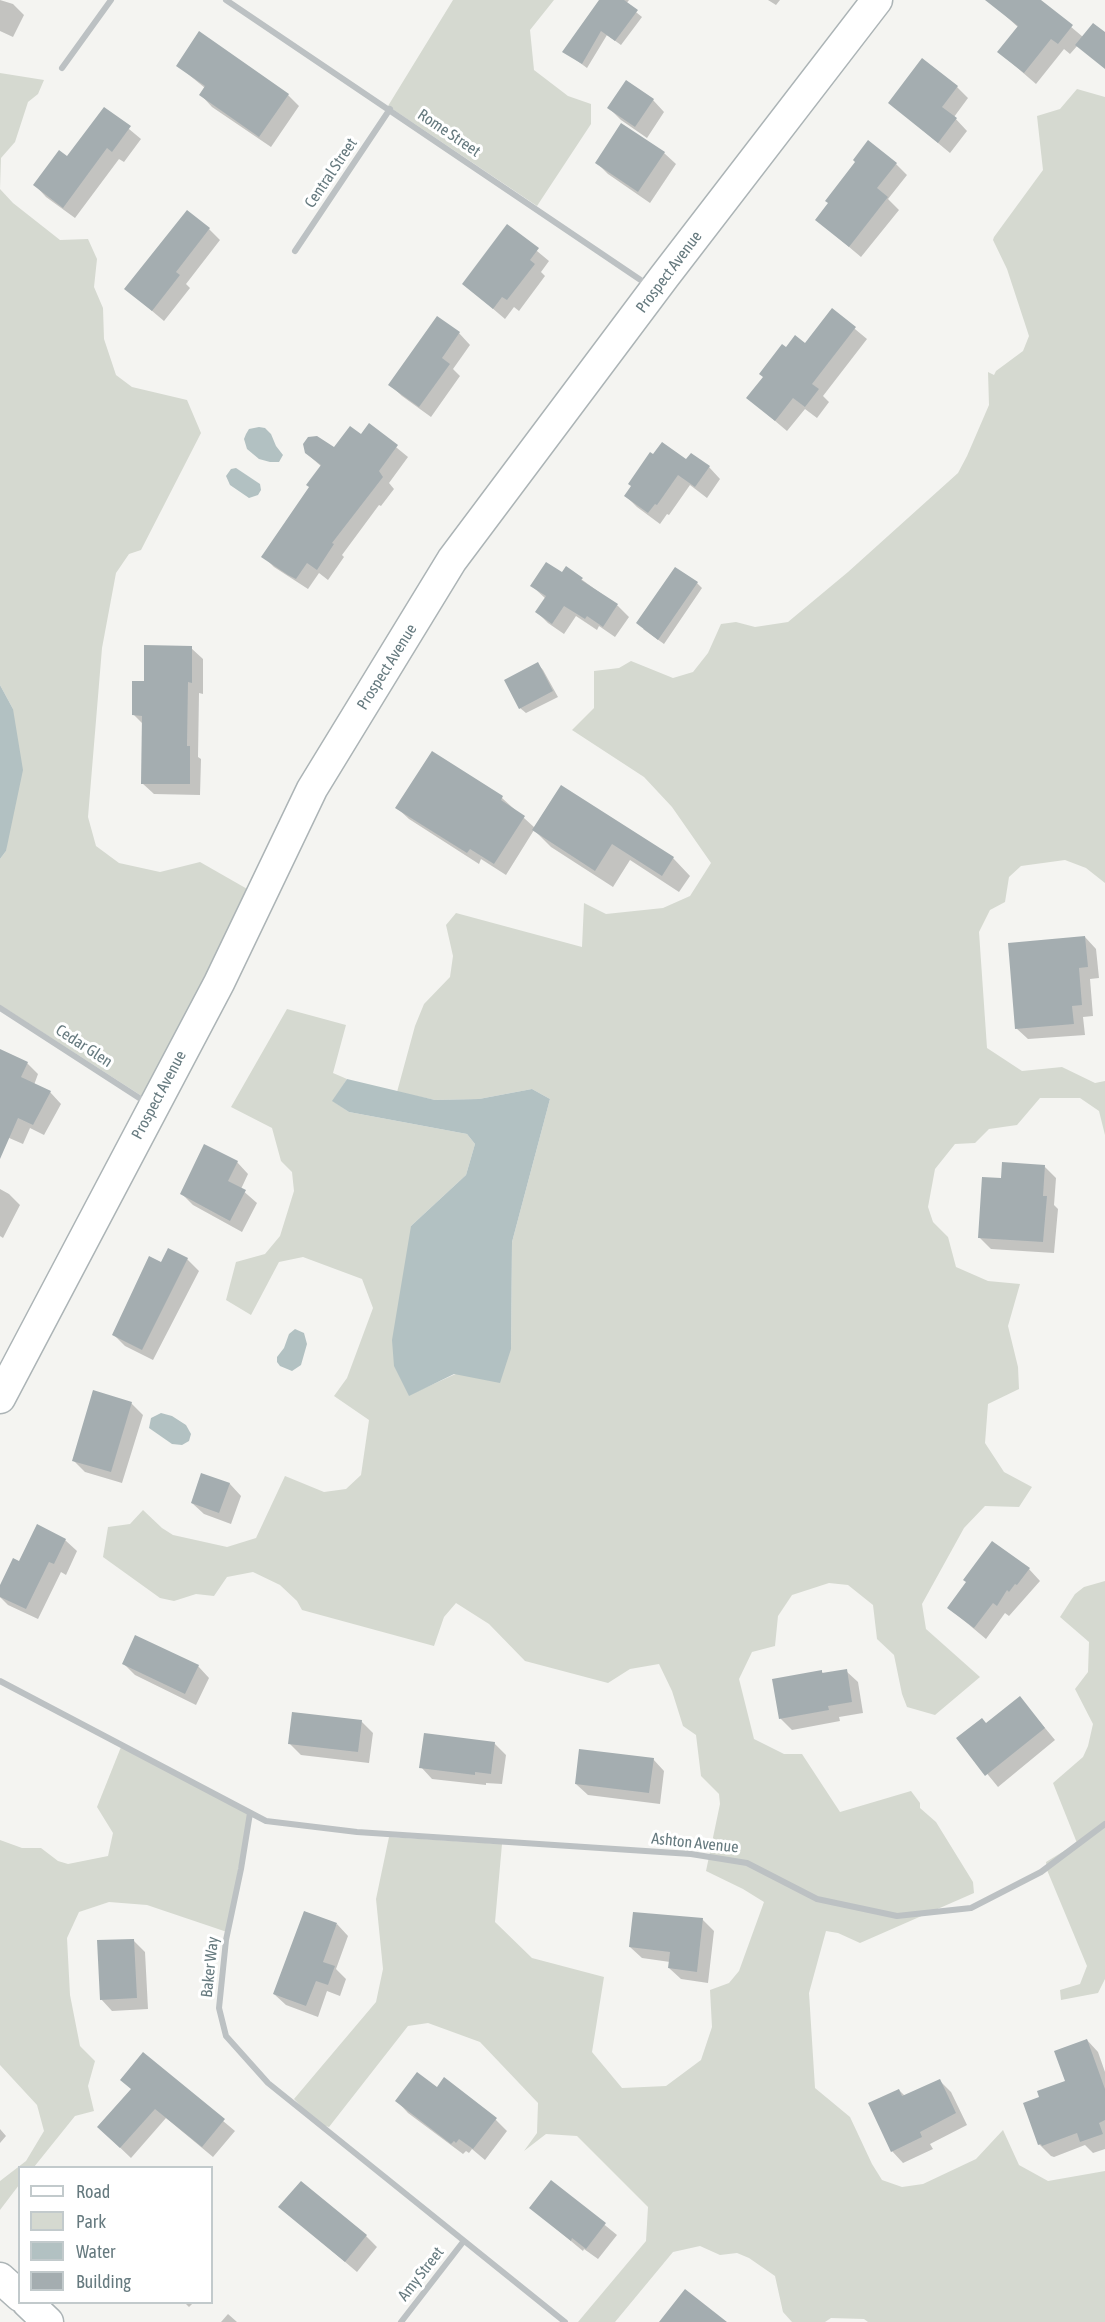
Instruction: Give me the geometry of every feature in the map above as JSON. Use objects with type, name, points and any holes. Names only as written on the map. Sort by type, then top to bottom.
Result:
[{"type":"street","points":[[62,68],[111,0]]},
{"type":"street","name":"Rome Street","points":[[226,0],[656,290]]},
{"type":"street","name":"Prospect Avenue","points":[[0,1398],[219,983],[312,789],[452,560],[877,0]]},
{"type":"street","name":"Central Street","points":[[295,251],[390,109]]},
{"type":"street","name":"Cedar Glen","points":[[0,1008],[153,1107]]},
{"type":"street","points":[[0,1681],[250,1813]]},
{"type":"street","name":"Ashton Avenue","points":[[250,1813],[266,1821],[357,1832],[691,1854],[747,1863],[817,1899],[897,1916],[971,1908],[1041,1872],[1105,1824]]},
{"type":"street","name":"Baker Way","points":[[250,1813],[225,1952],[219,2008],[226,2036],[268,2083],[565,2322]]},
{"type":"street","name":"Amy Street","points":[[401,2322],[463,2242]]},
{"type":"street","points":[[0,2278],[18,2294]]},
{"type":"street","points":[[29,2304],[48,2322]]},
{"type":"green space","points":[[453,0],[554,0],[530,30],[534,70],[568,96],[591,104],[591,124],[537,206],[388,106]]},
{"type":"green space","points":[[0,73],[44,80],[38,94],[28,102],[15,142],[1,158],[0,189]]},
{"type":"green space","points":[[1077,89],[1105,97],[1105,883],[1086,868],[1065,860],[1021,866],[1009,877],[1005,902],[990,910],[979,932],[987,1048],[1022,1071],[1062,1067],[1095,1083],[1105,1081],[1105,1135],[1099,1111],[1080,1098],[1040,1098],[1017,1125],[989,1129],[975,1143],[955,1144],[935,1169],[928,1207],[933,1222],[948,1237],[956,1267],[988,1281],[1020,1284],[1008,1326],[1018,1367],[1019,1389],[988,1404],[985,1443],[1004,1472],[1032,1487],[1019,1507],[985,1506],[964,1528],[922,1604],[926,1629],[980,1677],[935,1715],[907,1707],[894,1655],[877,1639],[873,1605],[848,1585],[829,1583],[792,1595],[778,1616],[775,1646],[752,1652],[739,1679],[754,1739],[784,1754],[802,1754],[840,1812],[911,1791],[920,1803],[920,1808],[936,1822],[973,1882],[974,1893],[860,1943],[838,1933],[826,1931],[809,1993],[815,2088],[850,2117],[882,2180],[902,2187],[923,2184],[976,2159],[1003,2130],[1019,2165],[1048,2181],[1105,2171],[1105,2322],[868,2322],[864,2319],[831,2318],[825,2322],[792,2322],[783,2312],[775,2276],[749,2258],[737,2253],[720,2255],[700,2246],[673,2252],[615,2322],[578,2322],[646,2241],[648,2207],[577,2136],[546,2134],[524,2151],[537,2133],[538,2103],[480,2042],[428,2023],[408,2026],[329,2127],[322,2125],[307,2113],[294,2099],[376,2002],[383,1969],[376,1899],[389,1837],[502,1844],[495,1922],[532,1958],[604,1977],[592,2052],[622,2088],[666,2086],[701,2060],[712,2027],[710,1990],[729,1983],[739,1971],[764,1902],[706,1871],[720,1804],[719,1794],[701,1776],[696,1735],[683,1726],[672,1691],[659,1664],[630,1669],[608,1683],[525,1661],[489,1624],[456,1603],[444,1617],[434,1646],[302,1610],[297,1601],[280,1585],[253,1572],[227,1577],[214,1596],[196,1594],[174,1601],[160,1598],[103,1557],[108,1527],[130,1524],[143,1510],[173,1535],[227,1547],[256,1538],[285,1476],[324,1492],[346,1489],[361,1475],[369,1420],[334,1396],[347,1378],[373,1308],[362,1279],[303,1257],[279,1262],[251,1315],[226,1300],[236,1262],[265,1254],[280,1236],[294,1191],[292,1172],[281,1161],[272,1128],[231,1107],[287,1009],[346,1025],[333,1073],[347,1079],[333,1101],[349,1112],[467,1134],[475,1144],[466,1175],[411,1226],[409,1395],[511,1349],[512,1242],[550,1099],[532,1089],[479,1099],[435,1100],[397,1092],[415,1026],[424,1004],[450,977],[453,956],[446,925],[456,913],[582,947],[584,903],[606,914],[663,908],[690,896],[711,863],[672,807],[644,777],[572,730],[594,708],[594,671],[619,668],[631,661],[673,678],[693,672],[708,653],[721,624],[736,622],[755,627],[788,622],[848,572],[958,473],[989,405],[988,372],[994,375],[996,371],[1023,351],[1029,336],[1007,269],[993,240],[1043,170],[1037,116],[1060,109]]},
{"type":"green space","points":[[0,189],[13,203],[60,240],[88,239],[97,259],[94,287],[103,308],[104,339],[116,375],[132,387],[187,400],[201,433],[141,550],[129,554],[116,573],[102,648],[88,817],[96,846],[119,863],[160,872],[200,862],[256,894],[148,1100],[0,1005],[0,859],[6,851],[13,709],[0,685]]},
{"type":"green space","points":[[1105,1581],[1105,1979],[1098,1993],[1061,2000],[1060,1990],[1080,1984],[1087,1966],[1047,1870],[1046,1862],[1077,1843],[1053,1783],[1083,1757],[1093,1724],[1075,1689],[1088,1672],[1089,1642],[1060,1617],[1075,1594],[1084,1587]]},
{"type":"green space","points":[[121,1747],[249,1811],[227,1932],[147,1905],[109,1902],[79,1912],[67,1938],[70,1995],[80,2046],[95,2061],[88,2086],[94,2111],[75,2116],[35,2166],[20,2166],[26,2161],[44,2131],[37,2105],[0,2065],[0,1840],[22,1848],[41,1848],[58,1861],[68,1864],[108,1856],[113,1833],[97,1807]]},
{"type":"green space","points":[[18,2167],[18,2186],[0,2210],[0,2181]]},
{"type":"water","points":[[265,428],[271,434],[283,455],[279,462],[259,459],[247,449],[244,439],[246,434],[249,429]]},
{"type":"water","points":[[236,468],[260,484],[261,490],[258,495],[249,498],[230,485],[226,476],[231,469]]},
{"type":"water","points":[[0,685],[13,709],[23,770],[6,851],[0,859]]},
{"type":"water","points":[[347,1079],[435,1100],[479,1099],[532,1089],[550,1099],[512,1242],[511,1349],[500,1383],[454,1374],[409,1396],[394,1366],[392,1340],[411,1226],[466,1175],[475,1144],[467,1134],[349,1112],[332,1101]]},
{"type":"water","points":[[295,1329],[304,1333],[307,1344],[301,1365],[292,1371],[280,1366],[277,1357],[284,1348],[289,1334]]},
{"type":"water","points":[[161,1413],[172,1416],[186,1425],[191,1434],[189,1441],[182,1445],[172,1444],[149,1428],[151,1418]]},
{"type":"building","points":[[599,0],[624,0],[638,10],[615,41],[601,31],[582,64],[562,52]]},
{"type":"building","points":[[985,0],[1041,0],[1073,25],[1058,44],[1051,39],[1024,73],[997,52],[1018,26]]},
{"type":"building","points":[[1093,23],[1105,32],[1105,69],[1075,45]]},
{"type":"building","points":[[199,31],[289,94],[259,137],[199,95],[205,86],[176,66]]},
{"type":"building","points":[[922,58],[958,86],[942,107],[957,118],[938,143],[888,103]]},
{"type":"building","points":[[626,80],[654,99],[635,127],[607,108]]},
{"type":"building","points":[[104,107],[131,126],[112,152],[107,148],[63,208],[33,185],[59,150],[67,156]]},
{"type":"building","points":[[621,123],[665,152],[638,192],[595,163]]},
{"type":"building","points":[[868,140],[897,163],[877,188],[888,197],[849,247],[815,220],[828,203],[825,201],[855,162],[853,160]]},
{"type":"building","points":[[187,210],[210,228],[176,272],[180,275],[152,311],[124,289]]},
{"type":"building","points":[[507,224],[539,248],[530,260],[535,264],[507,300],[502,297],[493,309],[462,284]]},
{"type":"building","points":[[832,308],[856,327],[812,384],[819,389],[805,407],[793,398],[775,421],[746,398],[763,377],[759,374],[782,344],[786,347],[795,335],[805,343]]},
{"type":"building","points":[[437,316],[460,332],[442,358],[450,364],[419,407],[388,385]]},
{"type":"building","points":[[369,423],[398,445],[379,471],[383,477],[332,543],[334,544],[317,570],[307,563],[296,579],[288,575],[261,557],[309,487],[306,485],[321,465],[305,453],[303,444],[308,437],[317,436],[334,447],[350,426],[361,434]]},
{"type":"building","points":[[662,442],[686,459],[691,453],[710,466],[695,487],[678,475],[657,505],[655,504],[648,513],[624,496],[631,486],[628,484],[650,452],[653,454]]},
{"type":"building","points":[[546,562],[562,572],[566,566],[583,578],[581,580],[618,604],[603,627],[587,616],[585,619],[564,606],[552,624],[535,612],[546,596],[530,586]]},
{"type":"building","points":[[675,567],[698,582],[658,640],[636,623]]},
{"type":"building","points":[[144,645],[192,646],[192,683],[188,682],[187,746],[190,746],[190,784],[141,784],[142,716],[132,715],[132,681],[144,681]]},
{"type":"building","points":[[538,662],[553,691],[519,709],[504,680]]},
{"type":"building","points":[[432,751],[503,796],[501,800],[525,816],[494,864],[470,849],[467,853],[395,808]]},
{"type":"building","points":[[561,785],[674,857],[662,876],[612,844],[595,871],[532,830]]},
{"type":"building","points":[[1085,936],[1088,967],[1079,968],[1082,1005],[1072,1006],[1074,1024],[1015,1029],[1008,943]]},
{"type":"building","points":[[0,1049],[28,1062],[21,1077],[51,1091],[33,1125],[18,1118],[0,1159]]},
{"type":"building","points":[[204,1144],[238,1161],[228,1181],[246,1190],[230,1221],[180,1194]]},
{"type":"building","points":[[1002,1162],[1045,1165],[1043,1196],[1047,1196],[1043,1242],[978,1238],[982,1177],[1001,1178]]},
{"type":"building","points":[[168,1248],[188,1258],[142,1350],[112,1335],[149,1256],[161,1262]]},
{"type":"building","points":[[93,1390],[132,1402],[111,1472],[72,1461]]},
{"type":"building","points":[[201,1473],[230,1483],[219,1513],[191,1503]]},
{"type":"building","points":[[37,1524],[66,1539],[54,1564],[49,1562],[26,1609],[0,1597],[0,1585],[13,1558],[19,1561]]},
{"type":"building","points":[[992,1541],[1030,1568],[1017,1585],[1015,1584],[1009,1592],[1007,1590],[997,1606],[993,1603],[974,1628],[947,1608],[966,1582],[963,1580]]},
{"type":"building","points":[[135,1635],[199,1665],[185,1694],[122,1664]]},
{"type":"building","points":[[847,1669],[852,1702],[828,1706],[829,1710],[779,1719],[772,1679],[822,1670],[822,1673]]},
{"type":"building","points":[[1020,1696],[1045,1728],[985,1776],[956,1738],[982,1718],[986,1723]]},
{"type":"building","points":[[292,1712],[362,1720],[358,1752],[288,1744]]},
{"type":"building","points":[[424,1733],[495,1742],[491,1774],[475,1772],[475,1775],[419,1768]]},
{"type":"building","points":[[579,1749],[654,1758],[649,1793],[575,1784]]},
{"type":"building","points":[[304,1911],[337,1923],[323,1962],[335,1966],[328,1985],[316,1981],[306,2006],[273,1994]]},
{"type":"building","points":[[633,1912],[703,1918],[697,1972],[668,1968],[670,1952],[629,1947]]},
{"type":"building","points":[[134,1939],[137,1998],[100,2000],[97,1940]]},
{"type":"building","points":[[1087,2039],[1105,2089],[1105,2120],[1099,2123],[1103,2134],[1080,2142],[1077,2133],[1042,2146],[1038,2145],[1023,2103],[1039,2097],[1037,2091],[1065,2081],[1054,2051]]},
{"type":"building","points":[[143,2052],[225,2119],[202,2147],[155,2109],[120,2148],[97,2127],[131,2089],[120,2080]]},
{"type":"building","points":[[417,2072],[437,2087],[444,2077],[497,2118],[473,2149],[459,2139],[456,2143],[454,2141],[451,2144],[395,2101]]},
{"type":"building","points":[[940,2079],[956,2113],[920,2132],[922,2137],[891,2152],[868,2103],[899,2089],[902,2096]]},
{"type":"building","points":[[551,2180],[606,2223],[586,2249],[572,2238],[571,2241],[529,2208]]},
{"type":"building","points":[[301,2181],[367,2235],[345,2262],[278,2207]]},
{"type":"building","points":[[685,2289],[727,2322],[659,2322]]}]
